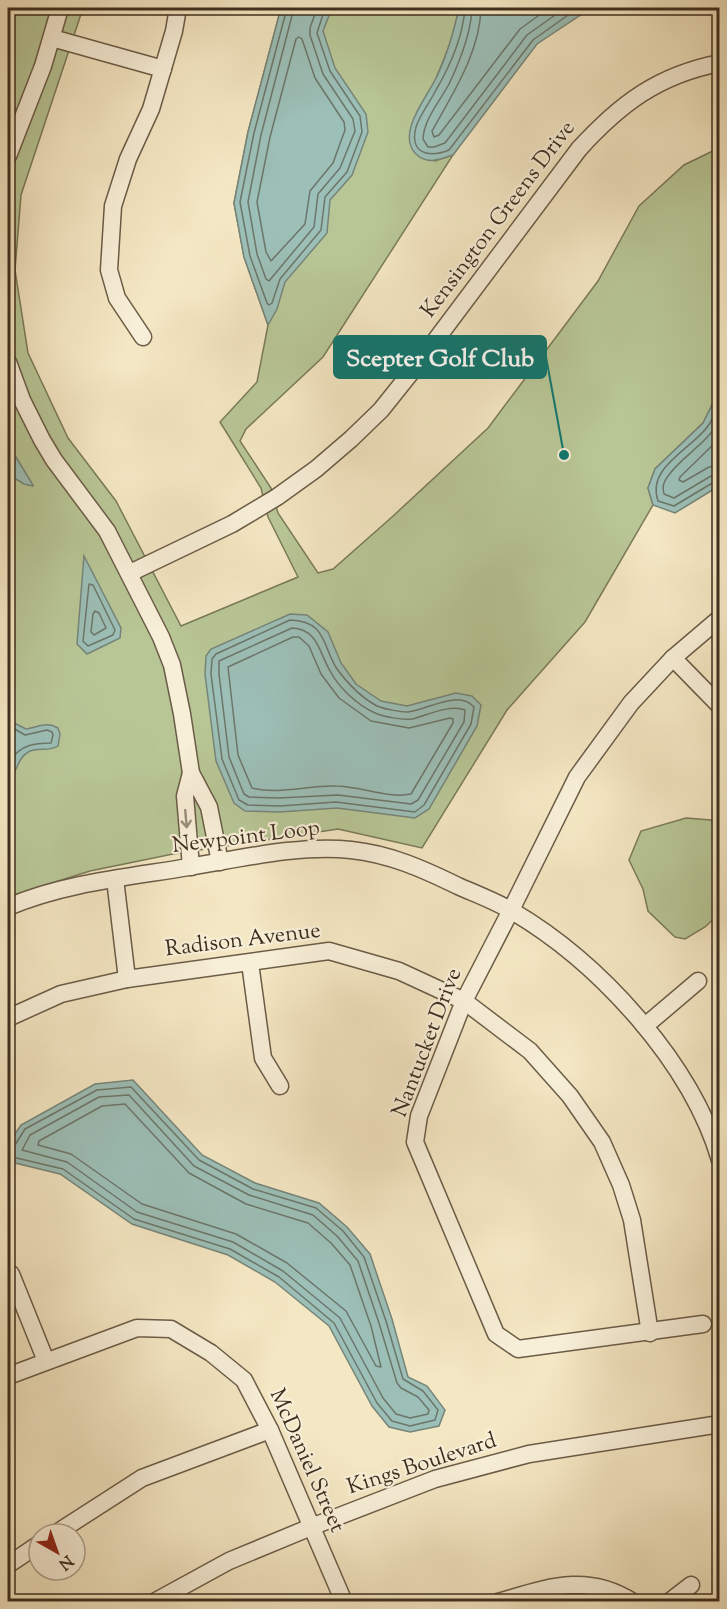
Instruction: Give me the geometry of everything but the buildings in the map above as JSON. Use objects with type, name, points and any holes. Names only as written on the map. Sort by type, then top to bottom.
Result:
[{"type":"street","points":[[8,156],[52,38],[60,8]]},
{"type":"street","points":[[143,337],[117,298],[109,270],[110,241],[114,206],[128,159],[151,109],[178,8]]},
{"type":"street","points":[[52,38],[163,69]]},
{"type":"street","name":"Kensington Greens Drive","points":[[129,573],[232,524],[316,470],[381,410],[579,149],[603,123],[630,99],[659,82],[699,67],[720,63]]},
{"type":"street","points":[[8,362],[21,400],[47,450],[100,519],[161,637],[172,665],[191,773],[208,807],[220,861]]},
{"type":"street","name":"Nantucket Drive","points":[[703,1324],[650,1333],[518,1349],[496,1334],[415,1142],[418,1116],[464,1001],[577,777],[631,703],[673,658],[720,618]]},
{"type":"street","points":[[673,658],[718,704]]},
{"type":"street","points":[[191,773],[185,796],[191,867]]},
{"type":"street","name":"Newpoint Loop","points":[[8,907],[30,898],[114,879],[220,861],[313,849],[351,850],[399,859],[511,910],[572,952],[616,993],[645,1026],[695,1100],[719,1155]]},
{"type":"street","points":[[114,879],[127,980]]},
{"type":"street","name":"Radison Avenue","points":[[8,1018],[61,994],[127,980],[329,951],[399,971],[464,1001],[530,1051],[570,1096],[602,1142],[621,1185],[632,1220],[650,1333]]},
{"type":"street","points":[[250,963],[263,1058],[280,1086]]},
{"type":"street","points":[[645,1026],[698,981]]},
{"type":"street","points":[[11,1274],[46,1361]]},
{"type":"street","name":"McDaniel Street","points":[[8,1376],[137,1328],[171,1329],[211,1353],[244,1380],[270,1430],[344,1602]]},
{"type":"street","name":"Kings Boulevard","points":[[154,1602],[229,1561],[435,1479],[529,1454],[720,1424]]},
{"type":"street","points":[[74,1522],[142,1478],[270,1430]]},
{"type":"street","points":[[8,1565],[27,1552]]},
{"type":"street","points":[[498,1602],[555,1587],[578,1584],[602,1587],[633,1602]]},
{"type":"street","points":[[669,1602],[691,1585]]},
{"type":"green space","points":[[8,8],[83,8],[21,195],[15,270],[28,353],[68,438],[116,501],[181,626],[298,577],[268,517],[261,488],[220,422],[257,382],[268,325],[244,257],[234,203],[248,132],[281,8],[459,8],[452,40],[437,76],[435,161],[453,155],[323,357],[246,429],[240,441],[271,488],[278,513],[318,573],[333,569],[488,428],[598,281],[639,206],[684,165],[719,148],[719,391],[703,423],[655,469],[648,488],[653,505],[585,622],[507,710],[422,848],[338,829],[173,854],[90,871],[8,897]]},
{"type":"green space","points":[[686,818],[711,820],[719,831],[720,913],[705,927],[685,939],[675,937],[648,911],[643,889],[629,860],[641,831]]},
{"type":"water","points":[[281,8],[332,8],[323,31],[335,68],[366,114],[368,132],[352,175],[330,200],[327,233],[285,282],[277,309],[268,325],[244,257],[234,203],[248,132]]},
{"type":"water","points":[[459,8],[591,8],[537,44],[453,155],[438,160],[428,160],[415,153],[410,144],[409,134],[416,113],[445,58]]},
{"type":"water","points":[[719,391],[719,486],[675,513],[653,505],[648,488],[655,469],[703,423]]},
{"type":"water","points":[[8,444],[33,486],[24,484],[11,476]]},
{"type":"water","points":[[84,556],[121,628],[120,638],[87,654],[77,644]]},
{"type":"water","points":[[290,614],[307,615],[328,632],[341,663],[356,684],[381,701],[407,706],[456,693],[472,696],[481,705],[477,726],[429,809],[415,818],[337,808],[280,812],[245,811],[234,803],[216,761],[205,674],[206,656],[211,649]]},
{"type":"water","points":[[8,720],[26,729],[42,725],[54,726],[58,728],[60,734],[58,746],[25,754],[8,781]]},
{"type":"water","points":[[133,1080],[202,1155],[255,1183],[319,1203],[347,1227],[370,1254],[392,1319],[408,1377],[427,1386],[445,1410],[439,1426],[410,1432],[389,1427],[372,1406],[329,1326],[275,1282],[228,1255],[132,1224],[60,1174],[8,1160],[8,1144],[21,1125],[95,1084]]},
{"type":"place","name":"Scepter Golf Club","points":[[564,455]]}]
